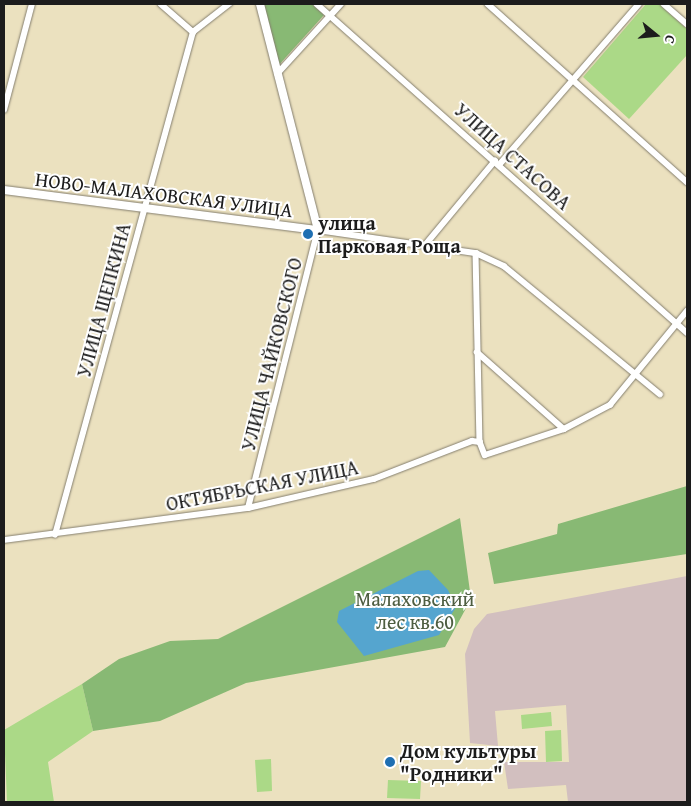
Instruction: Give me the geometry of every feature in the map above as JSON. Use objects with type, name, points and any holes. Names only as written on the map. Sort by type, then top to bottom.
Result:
[{"type":"street","points":[[4,110],[32,4]]},
{"type":"street","points":[[160,4],[193,32],[229,4]]},
{"type":"street","name":"УЛИЦА ЧАЙКОВСКОГО","points":[[248,508],[318,230],[276,75],[260,4]]},
{"type":"street","name":"УЛИЦА СТАСОВА","points":[[317,4],[687,333]]},
{"type":"street","points":[[276,75],[341,4]]},
{"type":"street","points":[[488,4],[575,79],[687,182]]},
{"type":"street","points":[[426,244],[497,163],[575,79],[639,4]]},
{"type":"street","points":[[664,4],[687,24]]},
{"type":"street","name":"УЛИЦА ЩЕПКИНА","points":[[55,535],[193,32]]},
{"type":"street","name":"НОВО-МАЛАХОВСКАЯ УЛИЦА","points":[[4,190],[146,205],[426,244],[476,253],[504,266],[660,394]]},
{"type":"street","points":[[476,253],[480,442],[485,455],[564,428],[610,405],[687,311]]},
{"type":"street","points":[[477,352],[564,428]]},
{"type":"street","name":"ОКТЯБРЬСКАЯ УЛИЦА","points":[[4,540],[55,535],[248,508],[374,479],[472,441],[480,442]]},
{"type":"shaded area","points":[[687,576],[687,802],[568,802],[566,785],[508,789],[504,762],[569,762],[566,705],[495,711],[498,746],[470,743],[465,654],[474,629],[487,614]]},
{"type":"green space","points":[[263,4],[312,4],[324,15],[278,66]]},
{"type":"green space","points":[[646,4],[659,4],[687,29],[687,55],[629,119],[583,77]]},
{"type":"green space","name":"Малаховский лес кв.60","points":[[687,486],[687,554],[494,584],[488,553],[557,534],[558,524]]},
{"type":"green space","points":[[460,518],[471,599],[445,647],[246,683],[160,721],[93,731],[82,684],[119,659],[170,641],[218,639]]},
{"type":"green space","points":[[82,684],[93,731],[48,762],[54,802],[7,802],[4,730]]},
{"type":"green space","points":[[551,712],[552,726],[522,729],[521,715]]},
{"type":"green space","points":[[561,730],[562,761],[546,762],[545,731]]},
{"type":"green space","points":[[271,759],[272,791],[257,792],[255,760]]},
{"type":"green space","points":[[388,780],[421,781],[420,799],[387,798]]},
{"type":"water","name":"Малаховский лес кв.60","points":[[429,570],[448,590],[456,607],[439,635],[364,656],[337,622],[339,611],[418,571]]},
{"type":"place","name":"улица Парковая Роща","points":[[308,234]]},
{"type":"place","name":"Дом культуры \"Родники\"","points":[[390,762]]}]
